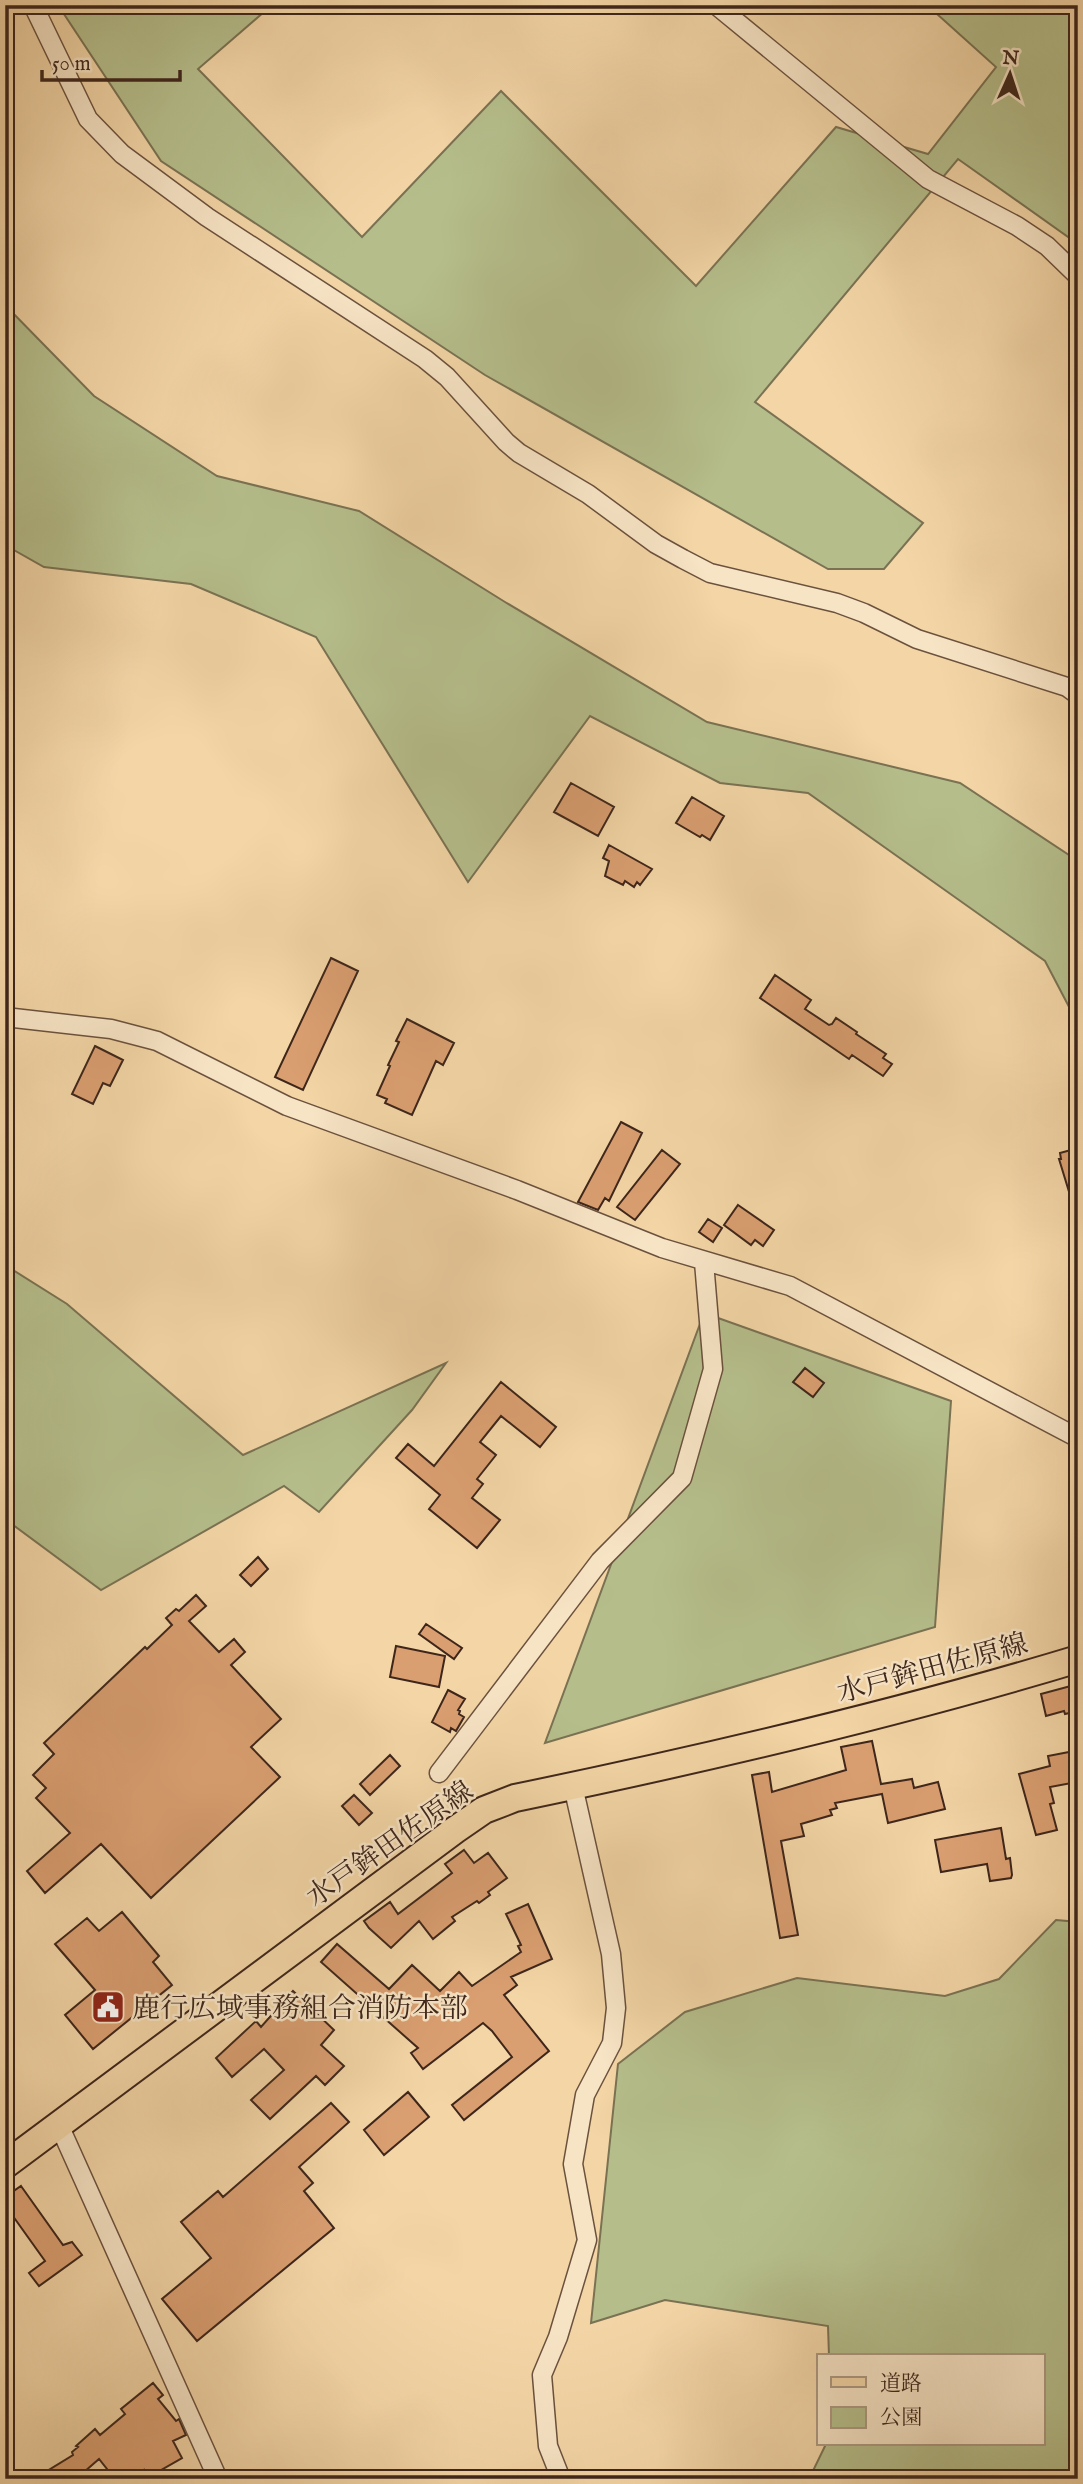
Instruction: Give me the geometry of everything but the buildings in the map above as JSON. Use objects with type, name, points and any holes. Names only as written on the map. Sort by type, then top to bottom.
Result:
[{"type":"main road","name":"水戸鉾田佐原線","points":[[5,2165],[484,1810],[515,1798],[787,1738],[983,1688],[1078,1659]]},
{"type":"street","points":[[33,5],[88,119],[122,154],[207,217],[425,359],[447,377],[519,453],[588,494],[656,544],[710,573],[837,603],[917,639],[1067,687],[1078,695]]},
{"type":"street","points":[[716,5],[928,179],[1017,226],[1047,246],[1078,276]]},
{"type":"street","points":[[5,1017],[111,1029],[157,1041],[287,1106],[704,1262],[790,1286],[1078,1438]]},
{"type":"street","points":[[439,1773],[600,1561],[682,1478],[713,1369],[704,1262]]},
{"type":"street","points":[[561,2479],[548,2446],[542,2375],[558,2337],[587,2240],[573,2164],[585,2095],[612,2043],[615,2008],[611,1954],[573,1786]]},
{"type":"street","points":[[59,2125],[218,2479]]},
{"type":"green space","points":[[58,5],[272,5],[198,69],[362,237],[501,91],[696,286],[836,127],[928,154],[996,67],[927,5],[1078,5],[1078,244],[958,159],[755,402],[923,523],[884,569],[828,569],[485,375],[161,161]]},
{"type":"green space","points":[[5,305],[94,396],[217,476],[359,511],[505,602],[707,722],[960,783],[1078,861],[1078,1024],[1045,961],[808,793],[720,783],[590,716],[468,882],[316,637],[191,584],[44,567],[5,545]]},
{"type":"green space","points":[[5,1265],[67,1304],[243,1455],[446,1363],[412,1410],[319,1512],[284,1486],[101,1590],[5,1519]]},
{"type":"green space","points":[[704,1313],[951,1401],[935,1627],[545,1743]]},
{"type":"green space","points":[[1056,1920],[1078,1922],[1078,2479],[809,2479],[825,2446],[1044,2446],[1044,2354],[829,2354],[828,2326],[665,2300],[591,2323],[618,2064],[685,2012],[797,1978],[945,1996],[999,1979]]},
{"type":"place","name":"鹿行広域事務組合消防本部","points":[[108,2007]]}]
